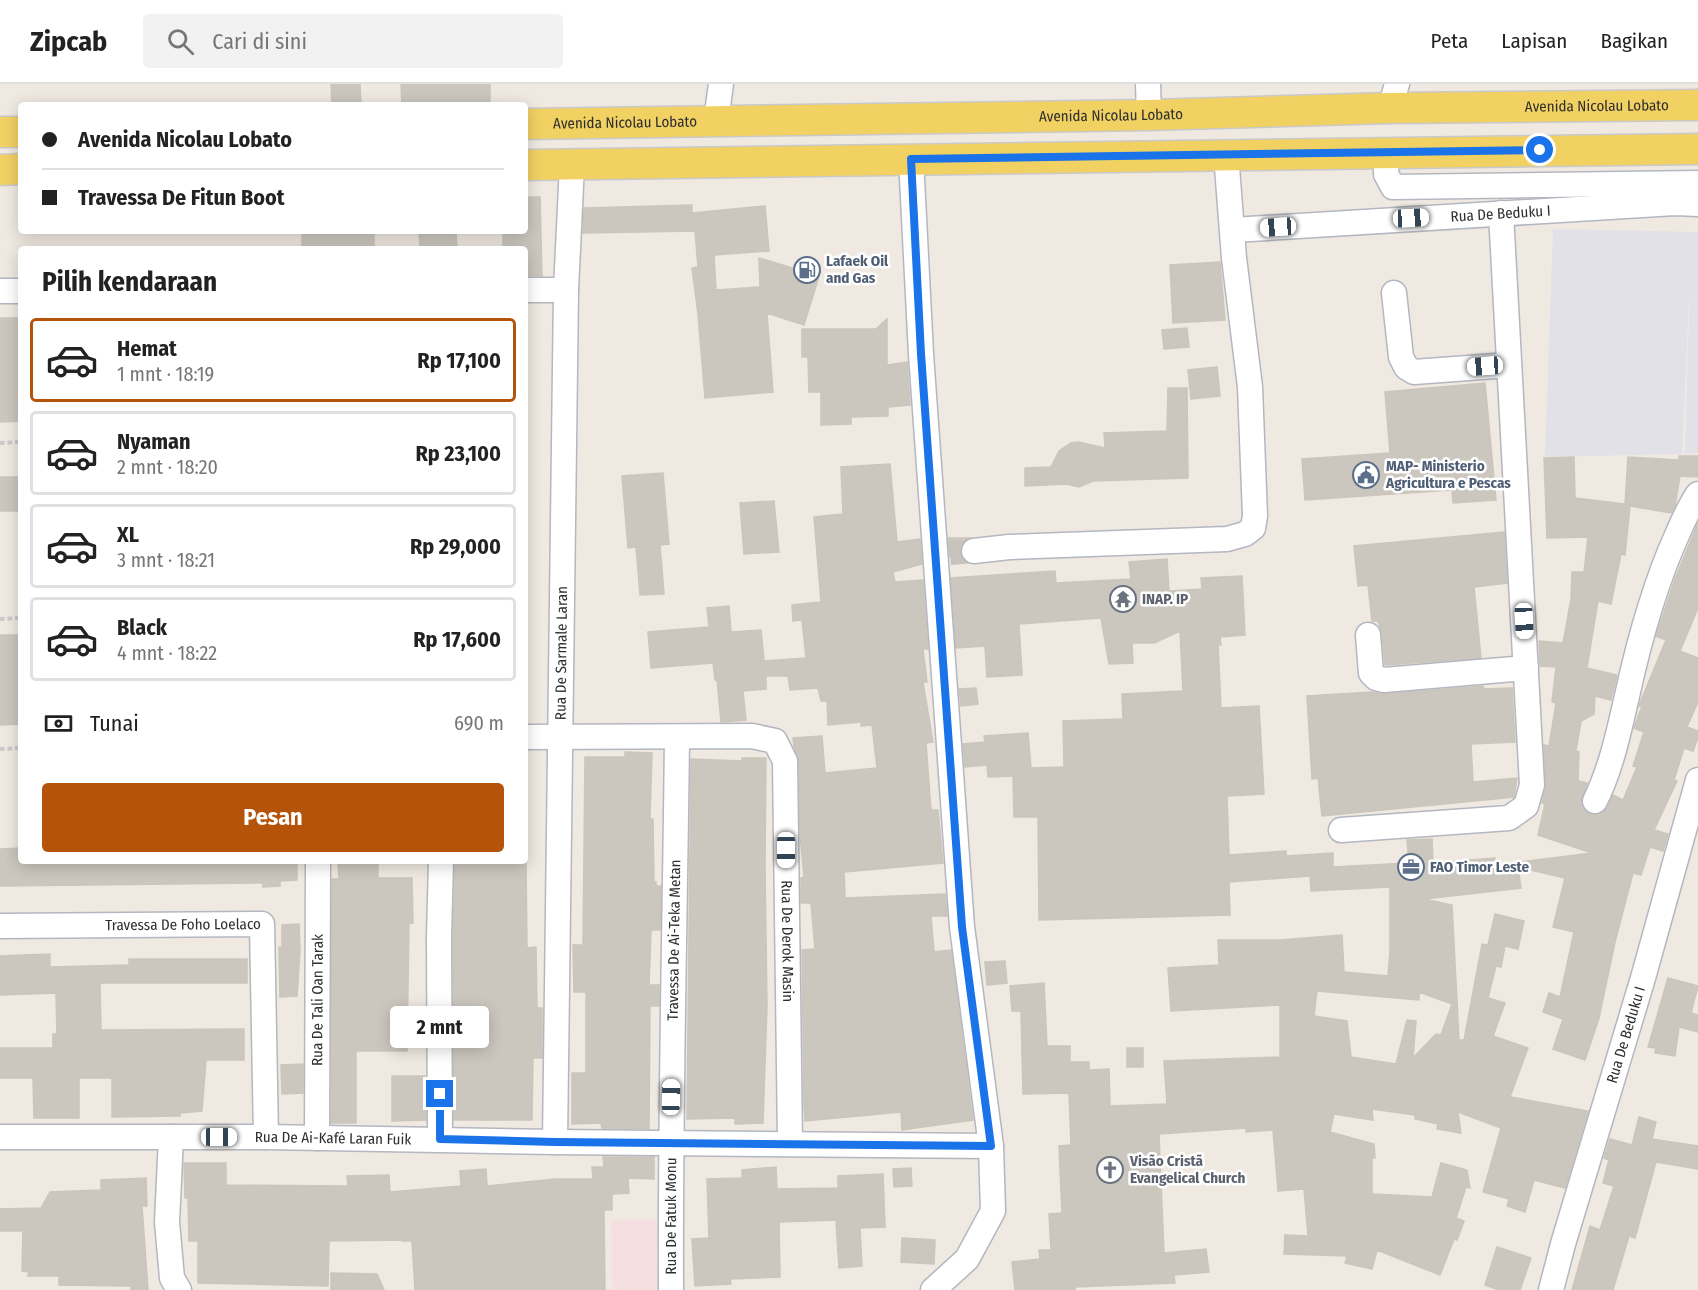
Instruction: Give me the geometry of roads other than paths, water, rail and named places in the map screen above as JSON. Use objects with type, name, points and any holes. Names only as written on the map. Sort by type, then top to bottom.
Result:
[{"type":"main road","name":"Avenida Nicolau Lobato","points":[[528,124],[1149,115],[1393,96],[1450,107],[1698,105]]},
{"type":"main road","points":[[1149,115],[1149,155]]},
{"type":"main road","points":[[0,132],[18,132]]},
{"type":"main road","points":[[528,165],[1698,149]]},
{"type":"main road","points":[[0,170],[18,169]]},
{"type":"street","points":[[716,121],[721,84]]},
{"type":"street","points":[[1148,84],[1149,115]]},
{"type":"street","points":[[1386,152],[1386,174],[1393,187],[1698,183]]},
{"type":"street","points":[[974,551],[1009,547],[1227,539],[1245,534],[1253,528],[1251,387],[1234,258],[1226,154]]},
{"type":"street","points":[[911,159],[921,354],[943,554],[962,927],[991,1146],[993,1211],[967,1259],[933,1290]]},
{"type":"street","name":"Rua De Sarmale Laran","points":[[555,1142],[566,290],[572,165]]},
{"type":"street","name":"Rua De Beduku I","points":[[1233,230],[1675,203],[1698,204]]},
{"type":"street","points":[[1341,830],[1509,818],[1526,806],[1532,785],[1501,213]]},
{"type":"street","points":[[528,290],[566,290]]},
{"type":"street","points":[[0,291],[18,291]]},
{"type":"street","points":[[1394,293],[1401,357],[1406,367],[1414,372],[1509,365]]},
{"type":"street","points":[[1595,801],[1603,786],[1640,639],[1666,560],[1691,504],[1698,494]]},
{"type":"street","points":[[1368,635],[1371,673],[1376,678],[1384,680],[1526,668]]},
{"type":"street","name":"Rua De Derok Masin","points":[[528,737],[752,736],[775,741],[785,761],[790,1143]]},
{"type":"street","name":"Travessa De Ai-Teka Metan","points":[[670,1142],[677,737]]},
{"type":"street","name":"Rua De Beduku I","points":[[1551,1290],[1643,978],[1698,780]]},
{"type":"street","name":"Rua De Tali Oan Tarak","points":[[317,1138],[318,864]]},
{"type":"street","points":[[440,1139],[441,864]]},
{"type":"street","name":"Travessa De Foho Loelaco","points":[[0,926],[262,924],[266,1137]]},
{"type":"street","name":"Rua De Ai-Kafé Laran Fuik","points":[[0,1137],[266,1137],[991,1146]]},
{"type":"street","points":[[171,1137],[167,1222],[172,1278],[179,1290]]},
{"type":"street","name":"Rua De Fatuk Monu","points":[[670,1142],[671,1290]]},
{"type":"tunnel","points":[[950,553],[974,551]]},
{"type":"place","name":"Lafaek Oil and Gas","points":[[807,270]]},
{"type":"place","name":"MAP- Ministerio Agricultura e Pescas","points":[[1366,475]]},
{"type":"place","name":"INAP. IP","points":[[1123,599]]},
{"type":"place","name":"FAO Timor Leste","points":[[1411,867]]},
{"type":"place","name":"Visão Cristã Evangelical Church","points":[[1110,1170]]}]
